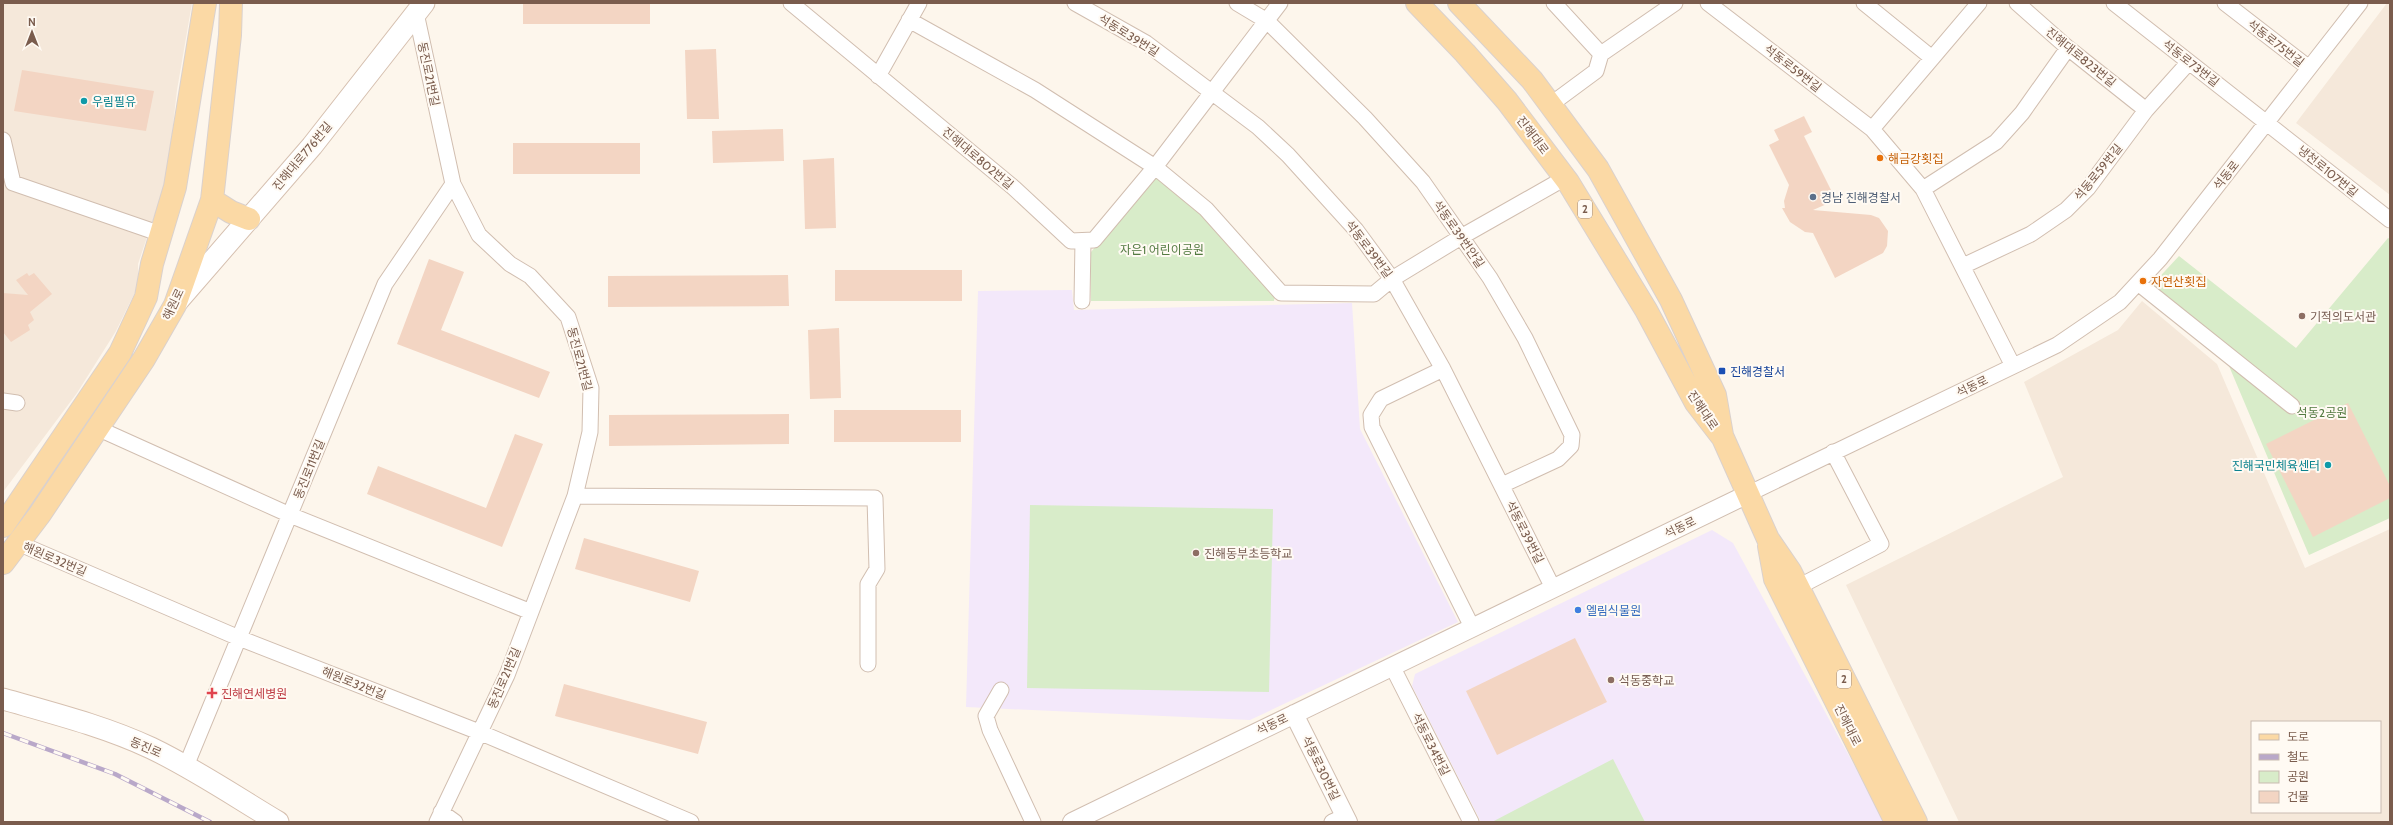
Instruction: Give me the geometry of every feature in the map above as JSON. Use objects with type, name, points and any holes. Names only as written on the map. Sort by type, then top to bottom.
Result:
[{"type":"main road","points":[[3,526],[120,353],[146,297],[152,264],[175,187],[205,3]]},
{"type":"main road","name":"해원로","points":[[3,562],[18,543],[144,359],[175,305],[212,200],[229,50],[231,3]]},
{"type":"main road","name":"진해대로","points":[[1417,3],[1465,53],[1507,101],[1565,178],[1646,310],[1696,403],[1723,438]]},
{"type":"main road","name":"진해대로","points":[[1459,3],[1532,80],[1598,169],[1671,300],[1715,395],[1723,438]]},
{"type":"main road","name":"진해대로776번길","points":[[175,305],[312,146],[420,8]]},
{"type":"main road","points":[[212,200],[231,212],[249,219]]},
{"type":"main road","name":"2","points":[[1723,438],[1768,539],[1798,587],[1916,822]]},
{"type":"main road","name":"진해대로","points":[[1768,539],[1775,579],[1896,822]]},
{"type":"main road","name":"동진로","points":[[3,699],[103,730],[150,748],[186,766],[278,822]]},
{"type":"street","name":"진해대로802번길","points":[[791,3],[1014,188],[1071,241],[1083,241]]},
{"type":"street","points":[[878,76],[919,3]]},
{"type":"street","name":"석동로39번길","points":[[1075,3],[1146,43],[1258,127],[1288,155],[1356,230],[1392,280],[1442,369],[1553,588]]},
{"type":"street","name":"석동로39번안길","points":[[1237,3],[1267,21],[1365,118],[1422,182],[1490,278],[1525,338],[1572,435],[1571,446],[1558,459],[1502,486]]},
{"type":"street","points":[[1082,301],[1083,241],[1094,240],[1155,167],[1280,3]]},
{"type":"street","points":[[1554,3],[1601,54]]},
{"type":"street","points":[[1550,105],[1596,71],[1601,54],[1675,3]]},
{"type":"street","name":"석동로59번길","points":[[1708,3],[1872,129],[1923,189],[2013,366]]},
{"type":"street","points":[[1864,3],[1932,58]]},
{"type":"street","points":[[1872,129],[1979,3]]},
{"type":"street","name":"진해대로823번길","points":[[2017,3],[2068,48],[2146,110]]},
{"type":"street","name":"석동로73번길","points":[[2114,3],[2267,122]]},
{"type":"street","name":"석동로75번길","points":[[2225,3],[2309,68]]},
{"type":"street","name":"석동로","points":[[1072,822],[2013,366],[2057,344],[2095,320],[2120,302],[2160,259],[2360,3]]},
{"type":"street","name":"동진로21번길","points":[[420,8],[453,184],[479,235],[510,264],[530,276],[568,317],[591,388],[590,432],[575,496],[507,675],[439,817]]},
{"type":"street","points":[[910,20],[1035,90],[1155,167],[1206,209],[1281,293],[1374,294],[1392,280],[1461,237],[1565,178]]},
{"type":"street","points":[[1923,189],[1996,142],[2022,113],[2068,48]]},
{"type":"street","name":"석동로59번길","points":[[1963,266],[2031,234],[2066,210],[2088,188],[2146,110],[2190,62]]},
{"type":"street","name":"냉천로107번길","points":[[2267,122],[2390,220]]},
{"type":"street","points":[[3,140],[13,183],[161,234]]},
{"type":"street","name":"동진로11번길","points":[[186,766],[385,284],[453,184]]},
{"type":"street","points":[[2138,283],[2292,406]]},
{"type":"street","points":[[1442,369],[1381,399],[1371,415],[1372,427],[1472,627]]},
{"type":"street","points":[[97,428],[290,515],[531,612]]},
{"type":"street","points":[[1798,587],[1881,544],[1833,452]]},
{"type":"street","points":[[575,496],[875,498],[877,569],[868,584],[868,664]]},
{"type":"street","name":"해원로32번길","points":[[18,543],[240,638],[479,732],[691,822]]},
{"type":"street","name":"석동로34번길","points":[[1392,666],[1471,822]]},
{"type":"street","points":[[1001,690],[986,716],[990,730],[1033,822]]},
{"type":"street","name":"석동로30번길","points":[[1294,714],[1342,820]]},
{"type":"street","points":[[439,817],[456,822]]},
{"type":"shaded area","points":[[3,3],[192,3],[177,90],[167,178],[138,264],[138,286],[116,331],[77,393],[3,492]]},
{"type":"shaded area","points":[[2387,3],[2390,3],[2390,195],[2296,123]]},
{"type":"shaded area","name":"진해동부초등학교","points":[[1072,290],[1074,310],[1352,303],[1360,429],[1458,622],[1250,720],[966,707],[978,291]]},
{"type":"shaded area","points":[[2142,301],[2217,364],[2305,568],[2390,529],[2390,822],[1959,822],[1846,585],[2063,477],[2024,382],[2118,330]]},
{"type":"shaded area","name":"석동중학교","points":[[1712,530],[1733,543],[1885,822],[1481,822],[1412,686],[1415,674]]},
{"type":"green space","name":"자은1 어린이공원","points":[[1157,175],[1202,214],[1275,294],[1274,301],[1091,301],[1091,252]]},
{"type":"green space","name":"석동2공원","points":[[2388,238],[2390,239],[2390,518],[2309,555],[2229,366],[2229,348],[2151,286],[2179,256],[2296,348]]},
{"type":"green space","points":[[1030,505],[1273,509],[1269,692],[1027,688]]},
{"type":"green space","points":[[1613,759],[1645,822],[1492,822]]},
{"type":"building","points":[[523,3],[650,3],[650,24],[523,24]]},
{"type":"building","points":[[716,49],[719,119],[687,119],[685,50]]},
{"type":"building","name":"우림필유","points":[[22,70],[154,91],[146,131],[14,111]]},
{"type":"building","name":"경남 진해경찰서","points":[[1804,116],[1812,132],[1804,136],[1836,200],[1813,210],[1871,215],[1879,218],[1888,231],[1887,246],[1883,253],[1835,278],[1813,233],[1805,232],[1790,222],[1782,208],[1785,208],[1784,201],[1789,185],[1769,145],[1779,140],[1774,130]]},
{"type":"building","points":[[783,129],[784,161],[713,163],[712,131]]},
{"type":"building","points":[[513,143],[640,143],[640,174],[513,174]]},
{"type":"building","points":[[834,158],[836,228],[805,229],[803,160]]},
{"type":"building","points":[[429,259],[464,272],[441,330],[550,372],[539,398],[397,344]]},
{"type":"building","points":[[835,270],[962,270],[962,301],[835,301]]},
{"type":"building","points":[[27,273],[29,276],[34,273],[52,294],[30,312],[34,320],[28,325],[30,330],[11,342],[3,332],[3,293],[28,295],[16,280]]},
{"type":"building","points":[[788,275],[789,306],[608,307],[608,276]]},
{"type":"building","points":[[839,328],[841,398],[810,399],[808,330]]},
{"type":"building","name":"진해국민체육센터","points":[[2348,403],[2390,486],[2390,498],[2313,537],[2266,444]]},
{"type":"building","points":[[834,410],[961,410],[961,442],[834,442]]},
{"type":"building","points":[[789,414],[789,444],[609,446],[609,415]]},
{"type":"building","points":[[515,434],[543,444],[502,547],[367,494],[378,466],[486,508]]},
{"type":"building","points":[[584,538],[699,571],[690,602],[575,569]]},
{"type":"building","points":[[1575,638],[1607,702],[1497,755],[1466,691]]},
{"type":"building","points":[[564,684],[707,722],[698,754],[555,716]]},
{"type":"railway","points":[[3,733],[115,774],[210,822]]},
{"type":"place","name":"우림필유","points":[[84,101]]},
{"type":"place","name":"해금강횟집","points":[[1880,158]]},
{"type":"place","name":"경남 진해경찰서","points":[[1813,197]]},
{"type":"place","name":"자연산횟집","points":[[2143,281]]},
{"type":"place","name":"기적의도서관","points":[[2302,316]]},
{"type":"place","name":"진해경찰서","points":[[1722,371]]},
{"type":"place","name":"진해국민체육센터","points":[[2328,465]]},
{"type":"place","name":"진해동부초등학교","points":[[1196,553]]},
{"type":"place","name":"엘림식물원","points":[[1578,610]]},
{"type":"place","name":"석동중학교","points":[[1611,680]]},
{"type":"place","name":"진해연세병원","points":[[212,693]]}]
